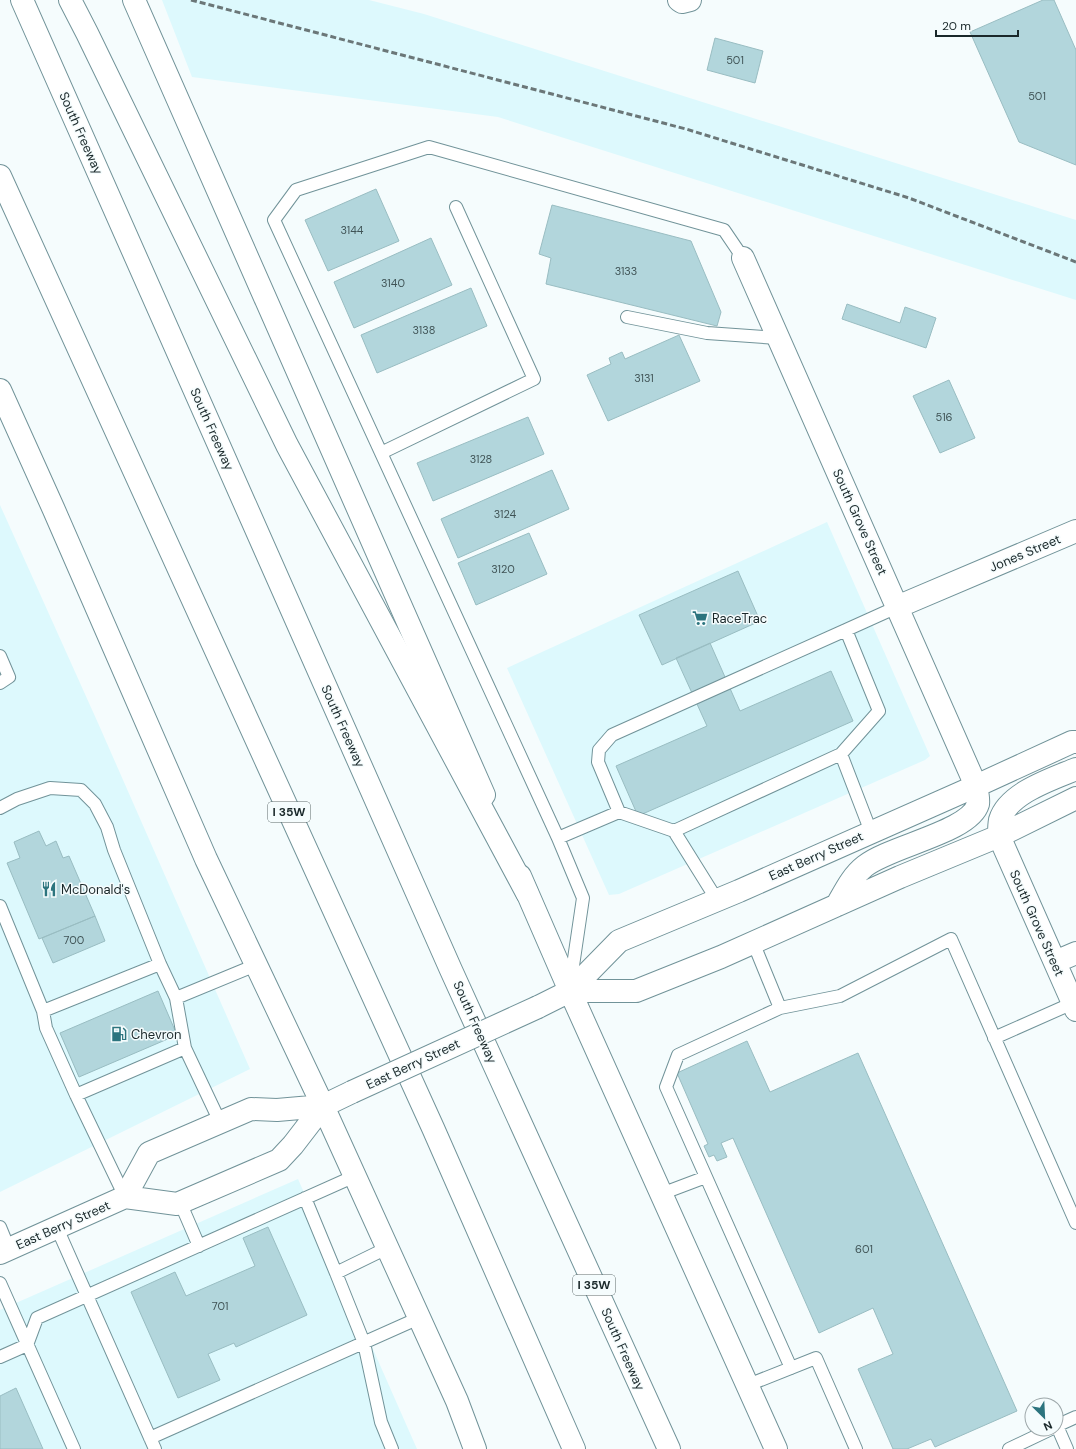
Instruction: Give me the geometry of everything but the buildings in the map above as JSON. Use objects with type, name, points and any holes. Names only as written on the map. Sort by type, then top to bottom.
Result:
[{"type":"main road","name":"South Freeway","points":[[22,0],[451,970],[669,1449]]},
{"type":"main road","points":[[70,0],[287,445],[528,893]]},
{"type":"main road","points":[[134,0],[570,991],[776,1449]]},
{"type":"main road","points":[[679,0],[682,2],[690,0]]},
{"type":"main road","name":"I 35W","points":[[0,176],[433,1128],[574,1449]]},
{"type":"main road","name":"South Grove Street","points":[[743,258],[976,786]]},
{"type":"main road","points":[[0,390],[206,859],[355,1176],[457,1400],[475,1449]]},
{"type":"main road","name":"Jones Street","points":[[897,607],[1076,531]]},
{"type":"main road","name":"East Berry Street","points":[[125,1197],[149,1153],[251,1109],[277,1110],[323,1106],[570,991],[619,941],[717,900],[1072,742],[1076,742]]},
{"type":"main road","points":[[999,836],[1000,820],[1007,808],[1016,798],[1039,785],[1076,769]]},
{"type":"main road","points":[[836,905],[853,876],[866,865],[886,854],[962,822],[973,814],[978,803],[976,786]]},
{"type":"main road","name":"East Berry Street","points":[[570,991],[636,991],[722,956],[907,874],[999,836],[1076,798]]},
{"type":"main road","name":"South Grove Street","points":[[999,836],[1074,1007]]},
{"type":"main road","points":[[1055,962],[1076,953]]},
{"type":"main road","name":"East Berry Street","points":[[5,1251],[125,1197],[177,1204],[279,1160],[293,1145],[323,1106]]},
{"type":"lane","points":[[570,991],[583,898],[558,838],[274,220],[296,190],[429,147],[724,230],[743,258]]},
{"type":"lane","points":[[381,453],[534,379],[456,207]]},
{"type":"lane","points":[[627,316],[707,333],[778,338]]},
{"type":"lane","points":[[619,812],[598,762],[599,750],[612,735],[897,607]]},
{"type":"lane","points":[[674,831],[841,754],[879,712],[846,630]]},
{"type":"lane","points":[[0,656],[9,677],[0,683]]},
{"type":"lane","points":[[841,754],[871,832]]},
{"type":"lane","points":[[0,808],[18,799],[50,788],[81,790],[95,804],[106,827],[160,964],[176,998],[185,1048],[220,1122]]},
{"type":"lane","points":[[558,838],[619,812],[674,831],[717,900]]},
{"type":"lane","points":[[0,906],[43,1011],[46,1028],[125,1197]]},
{"type":"lane","points":[[791,1368],[666,1087],[678,1055],[780,1008],[840,996],[951,939],[1076,1223]]},
{"type":"lane","points":[[753,942],[780,1008]]},
{"type":"lane","points":[[43,1011],[160,964]]},
{"type":"lane","points":[[176,998],[256,965]]},
{"type":"lane","points":[[994,1038],[1074,1007]]},
{"type":"lane","points":[[76,1095],[185,1048]]},
{"type":"lane","points":[[0,1357],[28,1345],[37,1318],[355,1176]]},
{"type":"lane","points":[[661,1194],[706,1177]]},
{"type":"lane","points":[[305,1198],[364,1343],[381,1422],[392,1449]]},
{"type":"lane","points":[[180,1202],[199,1246]]},
{"type":"lane","points":[[0,1227],[5,1251]]},
{"type":"lane","points":[[57,1228],[152,1444],[419,1318]]},
{"type":"lane","points":[[336,1273],[387,1248]]},
{"type":"lane","points":[[0,1283],[74,1449]]},
{"type":"lane","points":[[748,1385],[816,1358],[856,1449]]},
{"type":"lane","points":[[1064,1422],[1076,1417]]},
{"type":"lane","points":[[1009,1449],[1034,1437]]},
{"type":"lane","points":[[1060,1437],[1067,1449]]},
{"type":"shaded area","points":[[162,0],[369,0],[424,14],[1076,220],[1076,300],[498,117],[192,77]]},
{"type":"shaded area","points":[[0,505],[98,723],[250,1069],[0,1192]]},
{"type":"shaded area","points":[[827,522],[930,756],[925,760],[619,894],[609,895],[507,668]]},
{"type":"shaded area","points":[[298,1179],[417,1449],[0,1449],[0,1310]]},
{"type":"railway","points":[[191,0],[686,129],[909,198],[1076,262]]},
{"type":"place","name":"RaceTrac","points":[[700,618]]},
{"type":"place","name":"McDonald's","points":[[49,889]]},
{"type":"place","name":"Chevron","points":[[119,1034]]}]
